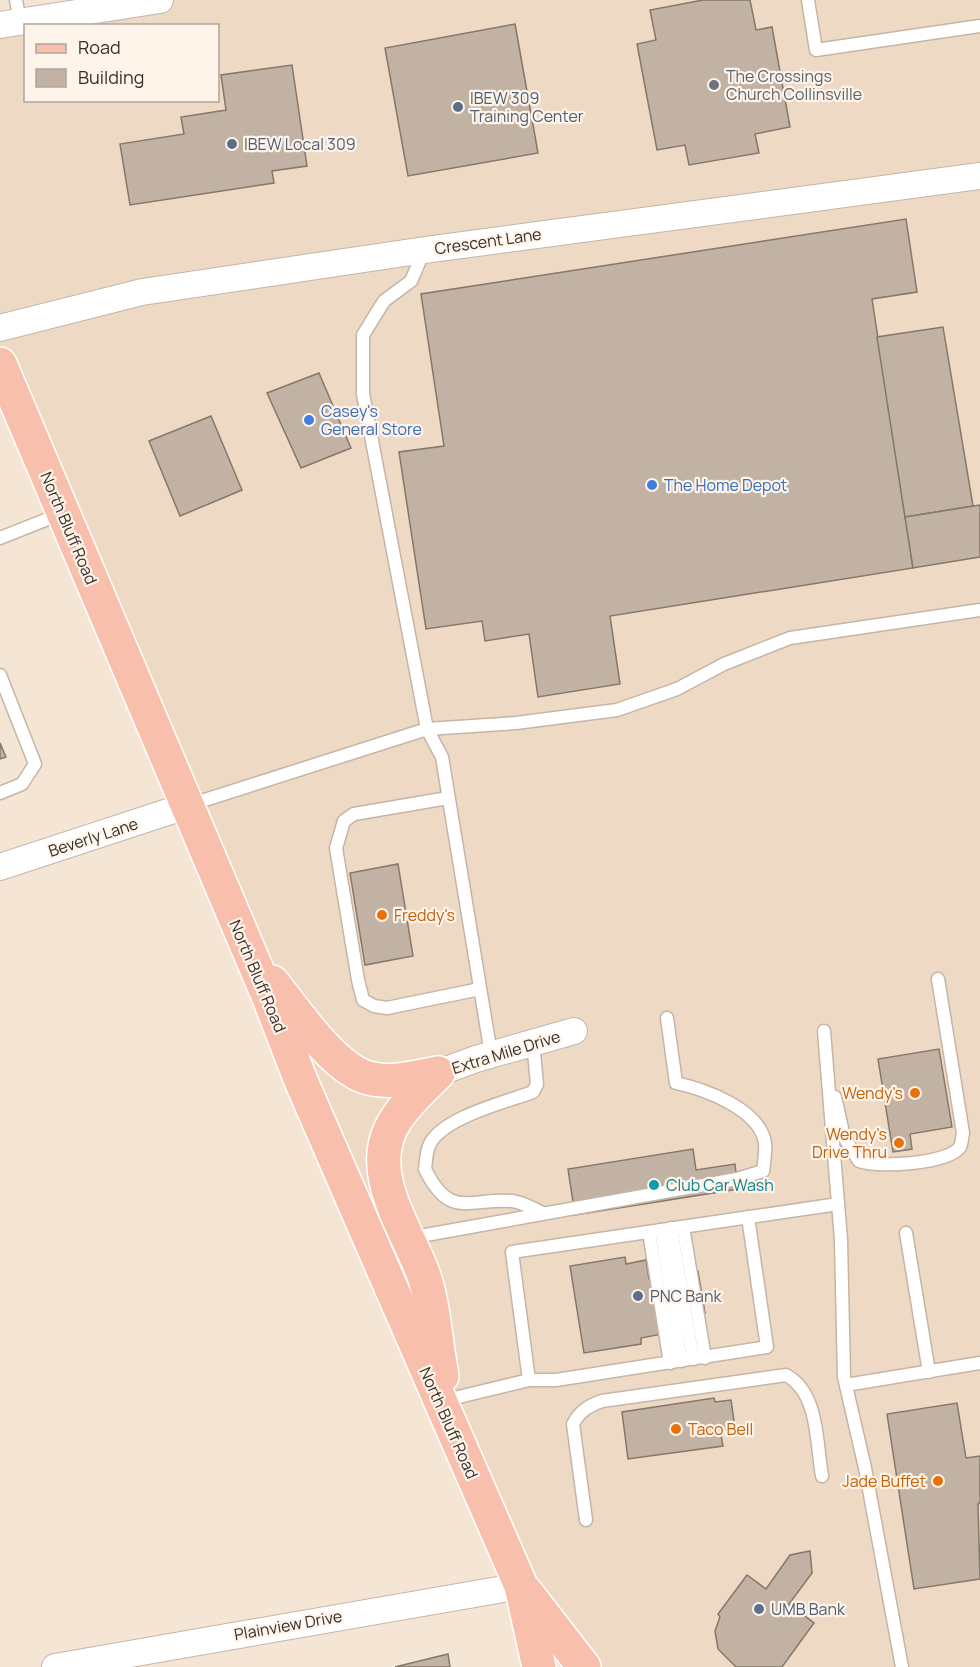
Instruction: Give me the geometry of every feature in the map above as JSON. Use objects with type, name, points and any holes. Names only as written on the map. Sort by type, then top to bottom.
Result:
[{"type":"main road","name":"North Bluff Road","points":[[0,364],[310,1102],[446,1409],[521,1586],[539,1667]]},
{"type":"main road","points":[[250,955],[324,1045],[352,1071],[366,1077],[389,1080],[438,1073]]},
{"type":"main road","points":[[438,1073],[406,1106],[385,1140],[382,1163],[385,1180],[425,1278],[446,1409]]},
{"type":"main road","name":"North Bluff Road","points":[[521,1586],[584,1667]]},
{"type":"street","points":[[12,16],[97,5],[160,0]]},
{"type":"street","name":"Crescent Lane","points":[[0,328],[142,292],[424,250],[980,176]]},
{"type":"street","name":"Beverly Lane","points":[[0,867],[186,806]]},
{"type":"street","name":"Extra Mile Drive","points":[[438,1073],[491,1054],[574,1031]]},
{"type":"street","name":"Plainview Drive","points":[[55,1667],[521,1586]]},
{"type":"lane","points":[[808,0],[816,50],[980,26]]},
{"type":"lane","points":[[424,250],[411,281],[384,301],[363,335],[363,382],[427,729],[442,757],[491,1054]]},
{"type":"lane","points":[[0,538],[63,513]]},
{"type":"lane","points":[[186,806],[427,729],[516,723],[617,710],[677,689],[724,664],[790,639],[980,610]]},
{"type":"lane","points":[[0,675],[34,764],[22,784],[0,793]]},
{"type":"lane","points":[[448,798],[354,814],[344,821],[336,848],[358,980],[363,1000],[374,1006],[387,1008],[480,989]]},
{"type":"lane","points":[[828,1073],[844,1137],[859,1161],[880,1166],[940,1158],[954,1153],[961,1145],[963,1133],[938,979]]},
{"type":"lane","points":[[408,1238],[755,1175],[763,1171],[765,1141],[758,1126],[744,1111],[701,1088],[676,1083],[667,1018]]},
{"type":"lane","points":[[825,1031],[838,1204],[846,1385],[865,1468],[902,1667]]},
{"type":"lane","points":[[533,1042],[537,1084],[533,1092],[472,1114],[448,1126],[429,1144],[425,1169],[443,1196],[454,1203],[514,1201],[544,1214]]},
{"type":"lane","points":[[530,1380],[512,1252],[838,1204]]},
{"type":"lane","points":[[446,1409],[530,1380],[556,1380],[766,1347],[748,1217]]},
{"type":"lane","points":[[666,1229],[687,1360]]},
{"type":"lane","points":[[666,1229],[687,1360]]},
{"type":"lane","points":[[906,1233],[929,1372]]},
{"type":"lane","points":[[846,1385],[980,1363]]},
{"type":"lane","points":[[586,1520],[573,1424],[584,1410],[602,1401],[786,1375],[797,1381],[809,1396],[822,1476]]},
{"type":"shaded area","points":[[144,0],[980,0],[980,1667],[576,1667],[0,346],[0,23]]},
{"type":"building","name":"The Crossings Church Collinsville","points":[[703,0],[750,0],[756,30],[772,27],[790,127],[755,134],[759,153],[689,165],[685,145],[657,150],[637,44],[656,40],[650,10]]},
{"type":"building","points":[[515,24],[538,153],[408,176],[385,48]]},
{"type":"building","points":[[292,65],[307,166],[272,171],[274,183],[130,205],[120,144],[184,134],[181,117],[226,110],[221,75]]},
{"type":"building","name":"The Home Depot","points":[[906,219],[917,292],[872,299],[913,568],[610,616],[620,684],[538,697],[529,634],[485,641],[482,621],[426,629],[399,452],[444,446],[421,294]]},
{"type":"building","points":[[943,327],[973,506],[905,517],[877,337]]},
{"type":"building","name":"Casey's General Store","points":[[319,373],[351,448],[301,468],[267,393]]},
{"type":"building","points":[[211,416],[242,490],[180,516],[149,441]]},
{"type":"building","points":[[980,505],[980,557],[913,568],[905,517]]},
{"type":"building","points":[[0,743],[6,757],[0,759]]},
{"type":"building","name":"Freddy's","points":[[398,864],[413,956],[365,965],[350,873]]},
{"type":"building","name":"Wendy's","points":[[939,1049],[952,1127],[910,1134],[912,1149],[893,1152],[878,1059]]},
{"type":"building","name":"Club Car Wash","points":[[693,1149],[696,1170],[735,1164],[738,1189],[575,1215],[568,1169]]},
{"type":"building","name":"PNC Bank","points":[[625,1257],[626,1264],[646,1260],[649,1279],[698,1271],[705,1313],[659,1320],[662,1334],[641,1338],[641,1344],[584,1353],[570,1266]]},
{"type":"building","name":"Taco Bell","points":[[714,1398],[715,1402],[731,1400],[735,1428],[720,1430],[723,1446],[628,1459],[622,1412]]},
{"type":"building","name":"Jade Buffet","points":[[957,1403],[966,1458],[980,1456],[980,1503],[978,1504],[980,1579],[914,1589],[887,1414]]},
{"type":"building","name":"UMB Bank","points":[[810,1551],[812,1573],[789,1604],[814,1623],[782,1667],[736,1667],[718,1649],[715,1631],[720,1617],[718,1614],[747,1575],[766,1589],[790,1555]]},
{"type":"building","points":[[448,1654],[450,1667],[395,1667]]},
{"type":"place","name":"The Crossings Church Collinsville","points":[[714,85]]},
{"type":"place","name":"IBEW 309 Training Center","points":[[458,107]]},
{"type":"place","name":"IBEW Local 309","points":[[232,144]]},
{"type":"place","name":"Casey's General Store","points":[[309,420]]},
{"type":"place","name":"The Home Depot","points":[[652,485]]},
{"type":"place","name":"Freddy's","points":[[382,915]]},
{"type":"place","name":"Wendy's","points":[[915,1093]]},
{"type":"place","name":"Wendy's Drive Thru","points":[[899,1143]]},
{"type":"place","name":"Club Car Wash","points":[[654,1185]]},
{"type":"place","name":"PNC Bank","points":[[638,1296]]},
{"type":"place","name":"Taco Bell","points":[[676,1429]]},
{"type":"place","name":"Jade Buffet","points":[[938,1481]]},
{"type":"place","name":"UMB Bank","points":[[759,1609]]}]
